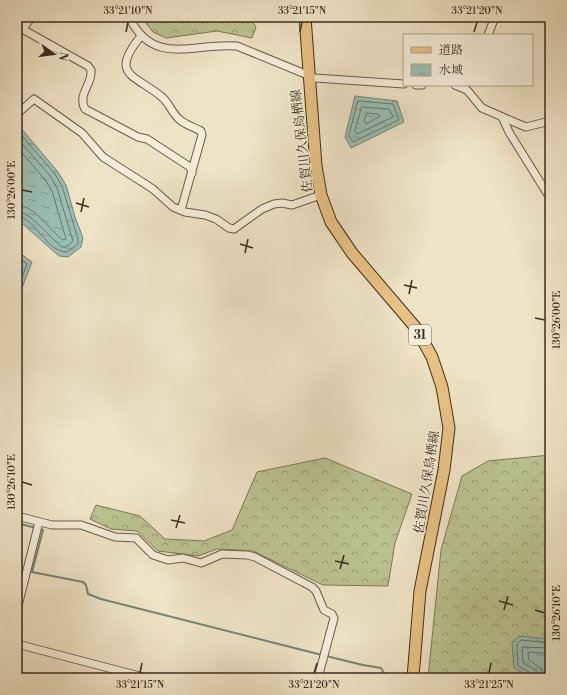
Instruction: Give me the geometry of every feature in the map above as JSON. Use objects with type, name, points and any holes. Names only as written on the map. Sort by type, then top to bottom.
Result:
[{"type":"main road","name":"佐賀川久保鳥栖線","points":[[305,17],[308,74],[316,166],[321,195],[331,222],[352,253],[416,328],[432,357],[442,387],[449,428],[444,470],[420,591],[413,678]]},
{"type":"street","points":[[32,17],[20,27],[88,66],[91,70],[91,80],[82,96],[82,104],[85,109],[138,137],[147,139],[190,167],[192,173]]},
{"type":"street","points":[[129,17],[141,36],[150,43],[169,48],[237,46],[316,78],[403,84]]},
{"type":"street","points":[[488,34],[495,17]]},
{"type":"street","points":[[141,36],[128,54],[126,64],[127,72],[132,78],[161,97],[178,119],[201,131],[202,140],[181,210]]},
{"type":"street","points":[[468,88],[482,108],[502,118],[526,127],[550,121]]},
{"type":"street","points":[[17,114],[34,99],[82,133],[103,157],[153,189],[174,207],[205,215],[234,229],[262,209],[274,204],[282,203],[292,205],[321,195]]},
{"type":"street","points":[[502,118],[509,132],[550,198]]},
{"type":"street","points":[[17,516],[60,526],[81,525],[115,538],[136,538],[153,555],[168,560],[183,558],[201,563],[222,554],[247,555],[255,557],[312,587],[316,591],[324,610],[332,614],[334,618],[318,678]]},
{"type":"street","points":[[17,610],[39,522]]},
{"type":"street","points":[[17,644],[148,678]]},
{"type":"green space","points":[[141,17],[161,17],[163,21],[174,21],[179,17],[250,17],[256,27],[252,38],[217,31],[166,38],[153,32]]},
{"type":"green space","points":[[550,455],[550,639],[545,638],[524,675],[535,678],[428,678],[441,550],[462,476],[488,461]]},
{"type":"green space","points":[[325,458],[412,494],[395,543],[388,586],[323,585],[253,551],[217,549],[198,556],[158,551],[137,531],[111,529],[90,519],[96,505],[140,516],[165,539],[204,541],[232,530],[257,472]]},
{"type":"water","points":[[355,96],[397,101],[404,122],[351,148],[345,137]]},
{"type":"water","points":[[20,127],[58,172],[66,185],[75,217],[83,238],[81,247],[68,257],[59,256],[17,219],[17,130]]},
{"type":"water","points":[[17,251],[32,262],[17,301]]},
{"type":"water","points":[[519,636],[550,639],[550,678],[532,676],[514,668],[512,642]]},
{"type":"waterway","points":[[17,523],[36,528]]},
{"type":"waterway","points":[[40,529],[43,530],[32,572],[83,582],[86,585],[88,594],[101,599],[322,655]]},
{"type":"waterway","points":[[326,656],[381,668],[387,678]]}]
